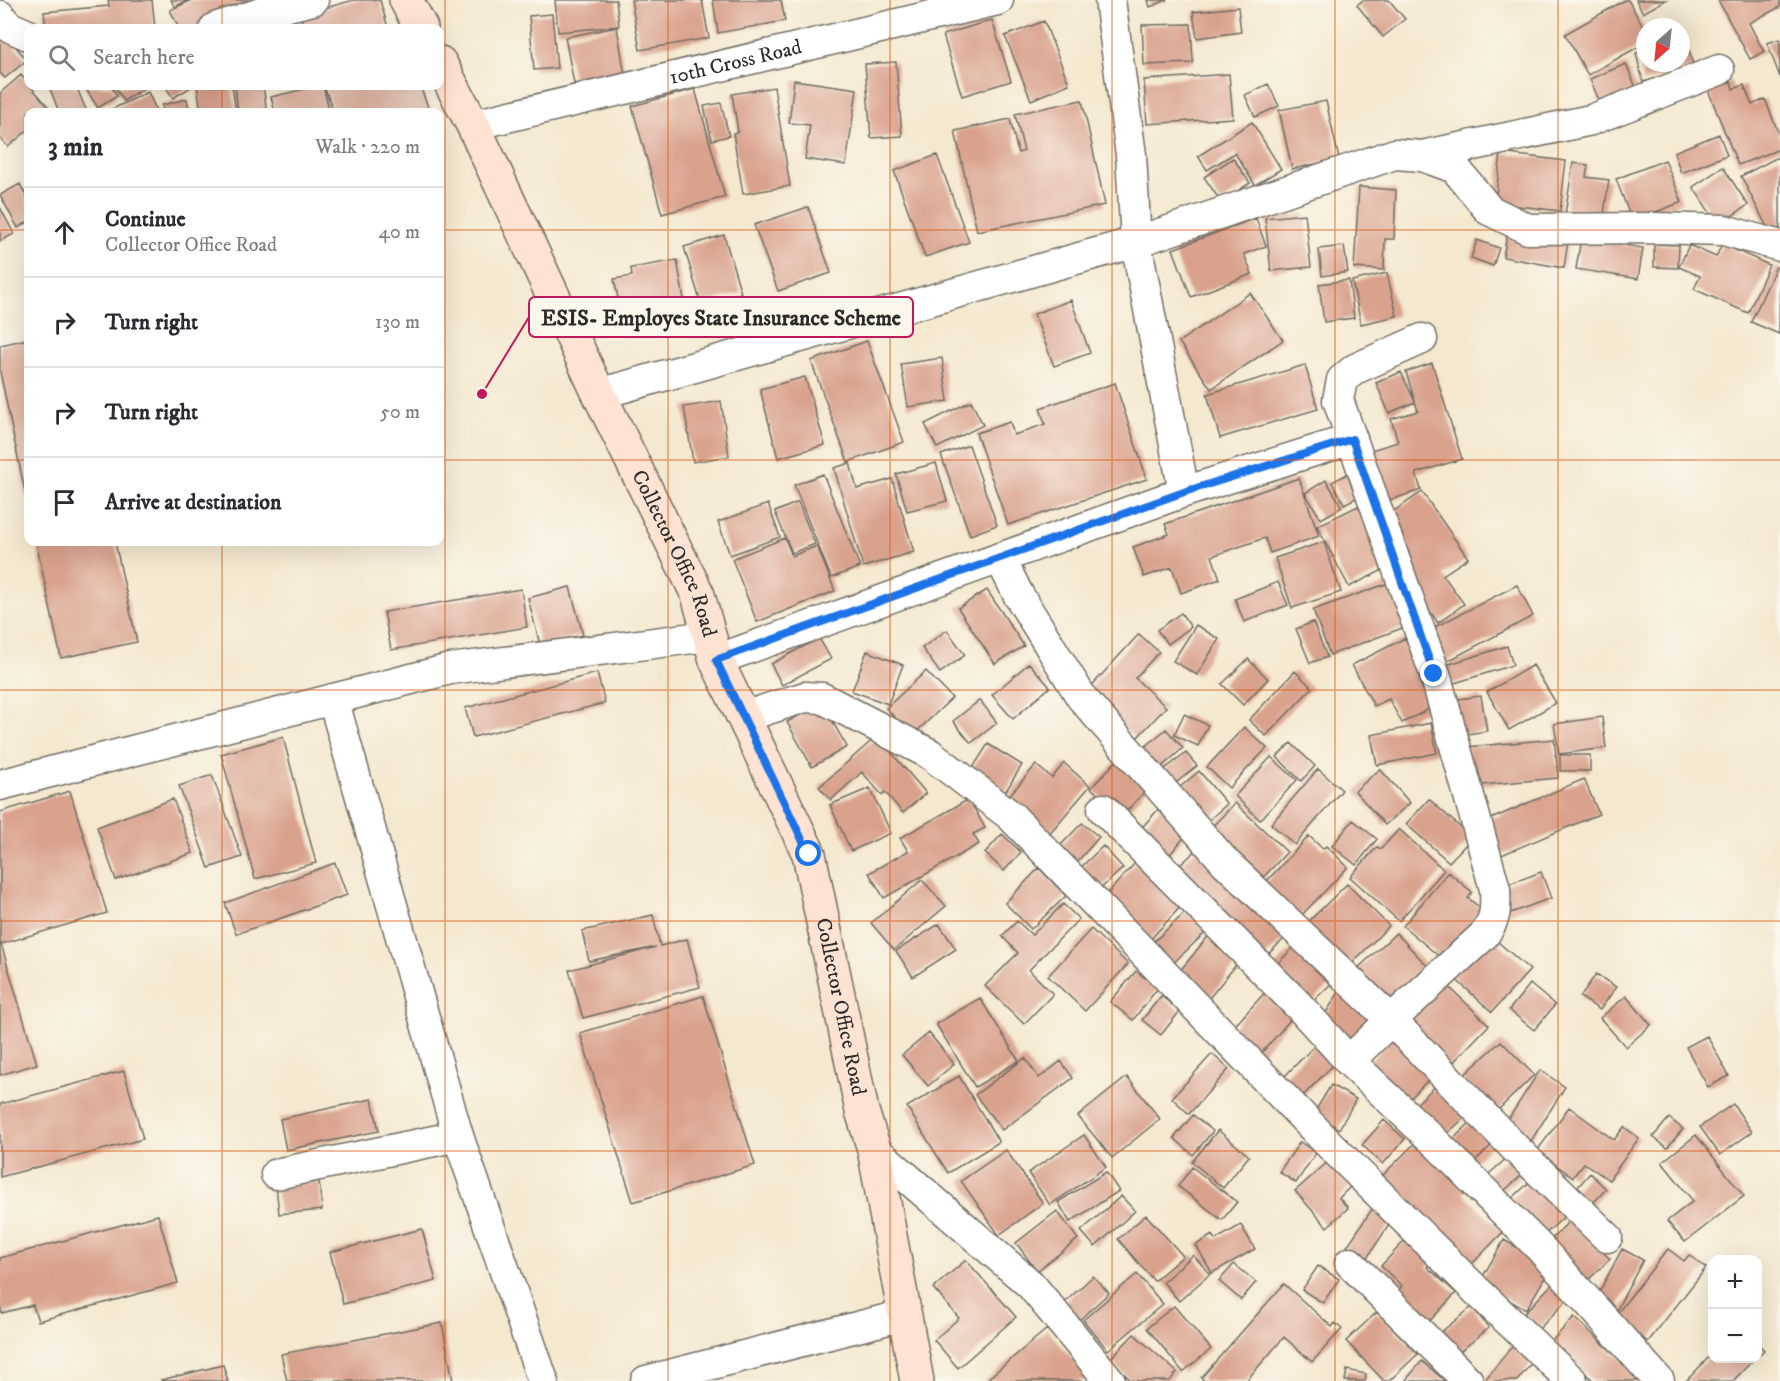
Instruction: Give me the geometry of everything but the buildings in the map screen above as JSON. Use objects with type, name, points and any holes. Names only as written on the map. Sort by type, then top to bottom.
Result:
[{"type":"main road","points":[[405,0],[419,24]]},
{"type":"main road","name":"Collector Office Road","points":[[444,71],[473,125],[599,394],[698,595],[712,648],[809,854],[862,1112],[874,1149],[917,1381]]},
{"type":"street","points":[[227,24],[313,0]]},
{"type":"street","name":"10th Cross Road","points":[[473,125],[998,0]]},
{"type":"street","points":[[1110,0],[1131,155],[1137,242],[1184,492]]},
{"type":"street","points":[[0,16],[8,26],[24,33]]},
{"type":"street","points":[[1422,156],[1590,120],[1719,69]]},
{"type":"street","points":[[599,394],[1137,242],[1395,154],[1422,156],[1455,168],[1489,210],[1528,229],[1614,227],[1724,230],[1780,246]]},
{"type":"street","points":[[1350,1061],[1484,935],[1493,924],[1496,907],[1495,890],[1434,674],[1338,400],[1342,380],[1355,369],[1422,339]]},
{"type":"street","points":[[0,785],[450,669],[712,648],[1000,558],[1184,492],[1352,439]]},
{"type":"street","points":[[1000,558],[1018,596],[1082,698],[1225,862],[1391,1020],[1516,1149],[1607,1237]]},
{"type":"street","points":[[743,717],[805,696],[822,698],[930,754],[1011,816],[1326,1141],[1478,1292],[1572,1381]]},
{"type":"street","points":[[333,699],[458,1136],[543,1381]]},
{"type":"street","points":[[1103,809],[1298,1005],[1350,1061],[1437,1143],[1541,1249],[1659,1381]]},
{"type":"street","points":[[276,1174],[458,1136]]},
{"type":"street","points":[[874,1149],[1031,1285],[1110,1381]]},
{"type":"street","points":[[1350,1263],[1468,1381]]},
{"type":"street","points":[[646,1381],[904,1315]]},
{"type":"place","name":"ESIS- Employes State Insurance Scheme","points":[[482,394]]},
{"type":"route","points":[[809,854],[716,660],[1184,492],[1352,439],[1434,674]]}]
